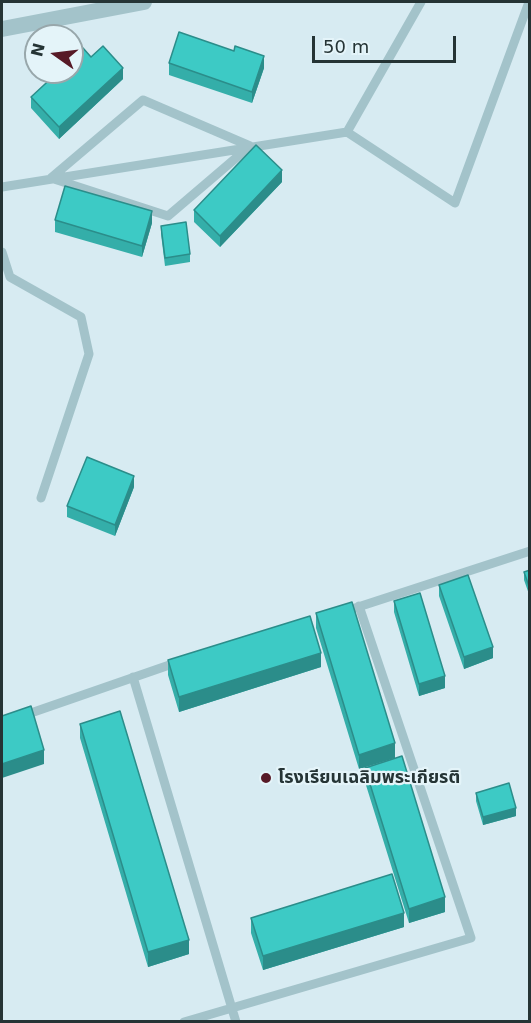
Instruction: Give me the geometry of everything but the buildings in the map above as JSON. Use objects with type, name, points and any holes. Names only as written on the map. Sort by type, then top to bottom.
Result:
[{"type":"street","points":[[2,29],[144,2]]},
{"type":"lane","points":[[347,132],[421,2]]},
{"type":"lane","points":[[2,187],[347,132],[455,203],[529,2]]},
{"type":"lane","points":[[51,178],[143,100],[250,146]]},
{"type":"lane","points":[[51,178],[168,216],[250,146]]},
{"type":"lane","points":[[2,252],[10,277],[81,317],[89,354],[41,498]]},
{"type":"lane","points":[[348,610],[530,551]]},
{"type":"lane","points":[[184,1022],[471,938],[359,606]]},
{"type":"lane","points":[[2,723],[189,659]]},
{"type":"lane","points":[[133,677],[236,1022]]},
{"type":"place","name":"โรงเรียนเฉลิมพระเกียรติ","points":[[266,778]]}]
